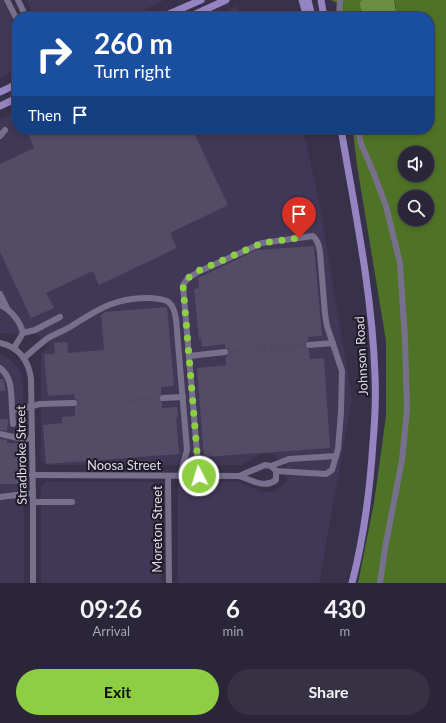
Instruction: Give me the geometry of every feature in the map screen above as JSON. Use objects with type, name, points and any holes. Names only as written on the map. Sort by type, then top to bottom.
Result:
[{"type":"main road","points":[[173,12],[200,0]]},
{"type":"main road","points":[[201,12],[226,0]]},
{"type":"main road","points":[[302,0],[306,12]]},
{"type":"main road","points":[[308,0],[311,12]]},
{"type":"main road","points":[[321,0],[323,12]]},
{"type":"main road","points":[[0,92],[12,85]]},
{"type":"main road","points":[[0,106],[12,100]]},
{"type":"main road","name":"Johnson Road","points":[[342,134],[366,277],[373,333],[376,376],[376,403],[369,495],[357,564],[352,583]]},
{"type":"street","points":[[7,0],[13,12]]},
{"type":"street","points":[[18,0],[24,12]]},
{"type":"street","points":[[339,12],[340,0]]},
{"type":"street","points":[[0,136],[5,130]]},
{"type":"street","points":[[359,134],[361,144],[386,206],[400,263],[405,340],[407,409],[402,460],[385,548],[380,583]]},
{"type":"street","points":[[199,476],[183,285],[188,278],[200,270],[262,243],[313,236],[316,238],[320,252],[325,314],[342,371],[338,449],[332,470],[326,474],[276,471],[271,466]]},
{"type":"street","points":[[0,294],[9,312]]},
{"type":"street","points":[[24,358],[49,337],[102,307],[125,300],[140,298],[162,299],[168,301],[175,310],[187,450],[180,476]]},
{"type":"street","points":[[0,305],[17,320],[23,333]]},
{"type":"street","points":[[14,348],[23,333],[35,330],[60,317]]},
{"type":"street","name":"Stradbroke Street","points":[[0,343],[14,348],[24,358],[30,368],[32,406],[33,583]]},
{"type":"street","points":[[310,345],[333,343]]},
{"type":"street","points":[[189,356],[225,352]]},
{"type":"street","points":[[0,368],[8,376],[11,382],[13,424]]},
{"type":"street","points":[[163,398],[183,397]]},
{"type":"street","points":[[12,409],[18,410],[32,406],[74,403]]},
{"type":"street","points":[[0,434],[23,439],[32,438]]},
{"type":"street","name":"Noosa Street","points":[[239,476],[289,459],[336,456]]},
{"type":"street","name":"Noosa Street","points":[[32,475],[239,476],[261,484],[270,484],[276,480],[276,471]]},
{"type":"street","name":"Moreton Street","points":[[168,476],[169,583]]},
{"type":"street","points":[[0,497],[33,493]]},
{"type":"street","points":[[33,502],[72,502]]},
{"type":"shaded area","points":[[0,0],[3,0],[12,19],[12,72],[0,78]]},
{"type":"shaded area","points":[[27,0],[164,0],[140,12],[33,12]]},
{"type":"shaded area","points":[[331,0],[362,0],[360,2],[368,12],[342,12],[341,5]]},
{"type":"shaded area","points":[[362,0],[394,0],[396,12],[363,12],[360,2]]},
{"type":"shaded area","points":[[394,0],[446,0],[446,583],[358,583],[374,503],[386,416],[386,341],[353,134],[434,134],[434,12],[395,12],[396,7]]},
{"type":"shaded area","points":[[237,6],[240,12],[224,12]]},
{"type":"shaded area","points":[[12,113],[12,134],[302,134],[306,142],[320,207],[352,399],[319,583],[178,583],[178,487],[183,482],[239,482],[261,492],[274,492],[287,481],[285,465],[274,454],[261,454],[241,465],[47,465],[41,461],[41,353],[50,345],[36,334],[0,333],[0,119]]},
{"type":"shaded area","points":[[0,353],[6,356],[20,370],[23,385],[24,583],[0,583]]},
{"type":"shaded area","points":[[46,482],[155,482],[160,486],[161,583],[41,583],[41,487]]},
{"type":"building","points":[[28,134],[194,134],[228,205],[170,233],[177,248],[99,285],[93,271],[46,293],[54,308],[31,318],[0,252],[0,164],[34,148]]},
{"type":"building","points":[[314,246],[322,336],[308,337],[308,341],[305,345],[306,348],[309,349],[310,359],[324,358],[330,448],[204,457],[197,368],[226,365],[226,356],[229,352],[228,349],[225,348],[225,344],[202,347],[201,338],[199,339],[194,289],[199,288],[198,278],[257,250]]},
{"type":"building","points":[[167,307],[174,386],[161,387],[159,399],[162,402],[162,408],[177,407],[178,417],[176,417],[179,454],[46,464],[43,425],[62,423],[62,417],[75,416],[75,407],[78,400],[75,399],[74,394],[48,396],[44,354],[55,354],[54,343],[67,342],[68,353],[104,350],[101,315],[105,312]]},
{"type":"building","points":[[0,379],[4,379],[5,391],[0,391]]},
{"type":"building","points":[[0,419],[8,419],[7,431],[0,430]]},
{"type":"building","points":[[0,439],[7,440],[7,443],[19,443],[19,484],[0,484]]},
{"type":"tunnel","points":[[225,352],[309,345]]},
{"type":"tunnel","points":[[74,403],[163,398]]},
{"type":"route","points":[[199,476],[183,285],[188,278],[200,270],[262,243],[299,238]]}]
